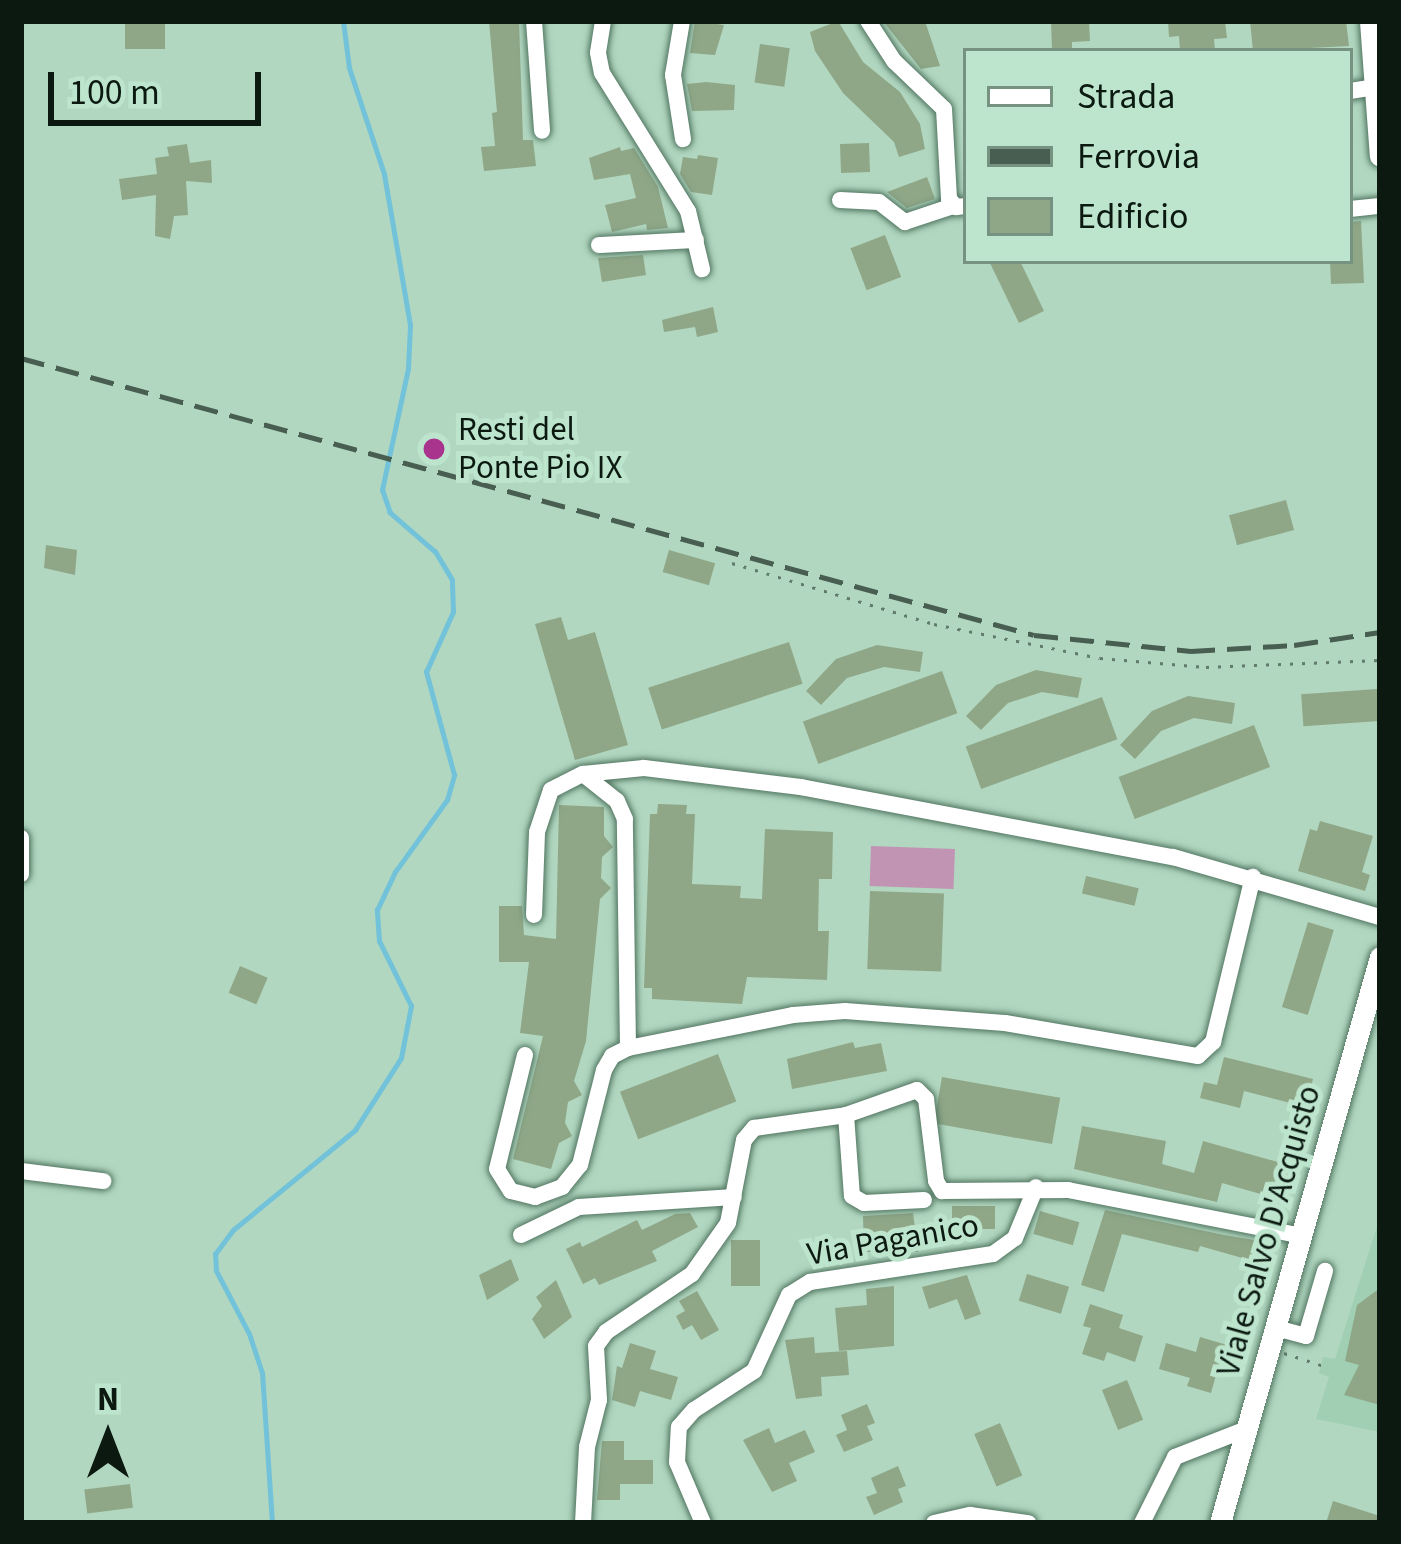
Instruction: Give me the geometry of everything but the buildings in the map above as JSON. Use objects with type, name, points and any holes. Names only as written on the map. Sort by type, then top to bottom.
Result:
[{"type":"main road","points":[[1370,21],[1380,156]]},
{"type":"main road","name":"Viale Salvo D'Acquisto","points":[[1224,1522],[1379,966]]},
{"type":"street","points":[[534,21],[542,131]]},
{"type":"street","points":[[603,21],[598,53],[602,73],[688,211],[702,269]]},
{"type":"street","points":[[682,21],[674,75],[682,140]]},
{"type":"street","points":[[840,200],[879,202],[905,222],[960,206],[945,112],[890,56],[868,21]]},
{"type":"street","points":[[1353,91],[1375,87]]},
{"type":"street","points":[[599,244],[696,240]]},
{"type":"street","points":[[534,915],[542,806],[551,790],[583,774],[644,768],[759,780],[1172,856],[1380,917]]},
{"type":"street","points":[[583,774],[617,801],[625,819],[628,1048]]},
{"type":"street","points":[[21,838],[21,874]]},
{"type":"street","points":[[524,1055],[497,1169],[511,1191],[536,1197],[562,1187],[575,1174],[606,1065],[628,1048],[803,1014],[845,1011],[1006,1023],[1198,1056],[1214,1036],[1253,878]]},
{"type":"street","points":[[584,1523],[587,1447],[599,1400],[596,1346],[606,1332],[687,1280],[728,1223],[750,1130],[846,1114],[917,1090],[926,1100],[936,1181],[942,1191],[1036,1187],[1303,1236]]},
{"type":"street","points":[[846,1114],[854,1199],[924,1200]]},
{"type":"street","points":[[21,1171],[103,1180]]},
{"type":"street","name":"Via Paganico","points":[[703,1523],[677,1462],[679,1427],[698,1407],[754,1370],[789,1295],[810,1282],[997,1252],[1017,1234],[1036,1187]]},
{"type":"street","points":[[521,1235],[579,1207],[734,1197]]},
{"type":"street","points":[[1276,1328],[1306,1336],[1325,1270]]},
{"type":"street","points":[[1142,1523],[1175,1457],[1247,1429]]},
{"type":"street","points":[[934,1523],[970,1515],[1028,1523]]},
{"type":"path","points":[[732,563],[934,624],[1072,654],[1206,667],[1380,660]]},
{"type":"path","points":[[1297,1357],[1322,1365]]},
{"type":"shaded area","points":[[871,846],[955,849],[954,889],[870,886]]},
{"type":"shaded area","points":[[1380,1217],[1380,1432],[1316,1419],[1329,1377],[1319,1373],[1323,1357],[1335,1359]]},
{"type":"waterway","points":[[272,1523],[262,1373],[249,1334],[216,1271],[215,1254],[233,1230],[355,1130],[401,1058],[411,1006],[379,941],[377,910],[395,872],[447,800],[454,775],[426,672],[453,612],[452,580],[435,552],[390,513],[382,490],[408,369],[410,325],[384,174],[349,68],[343,21]]},
{"type":"railway","points":[[21,358],[1034,635],[1191,651],[1294,645],[1380,632]]},
{"type":"place","name":"Resti del Ponte Pio IX","points":[[434,449]]}]
